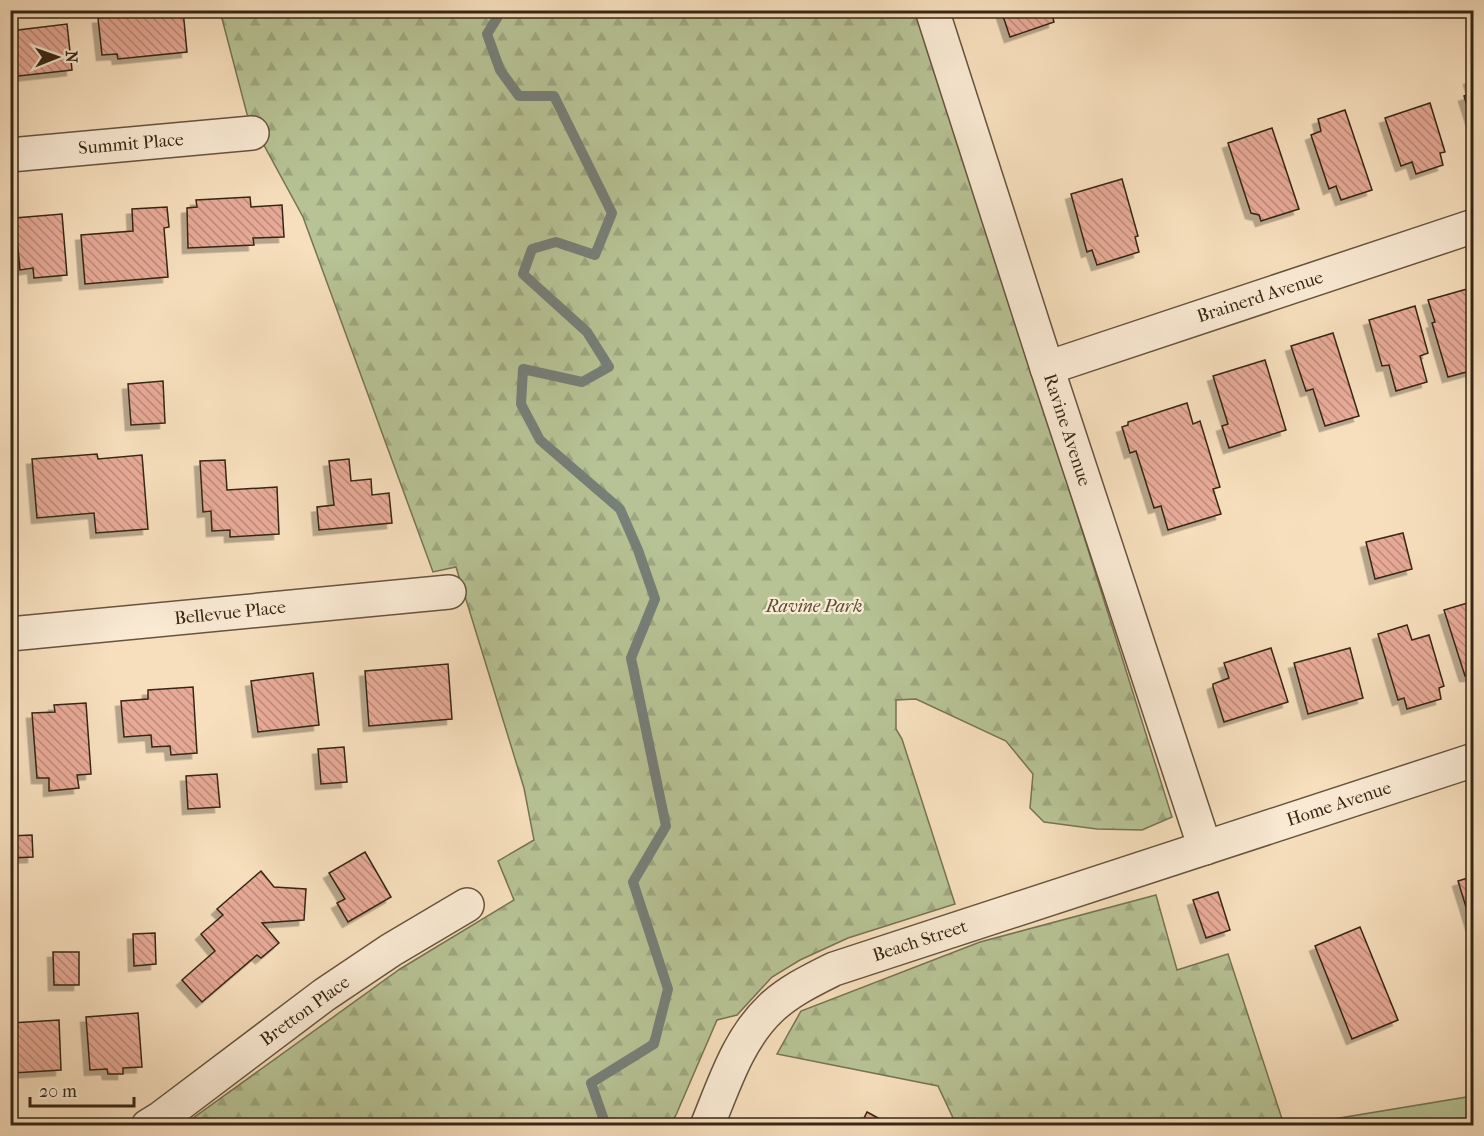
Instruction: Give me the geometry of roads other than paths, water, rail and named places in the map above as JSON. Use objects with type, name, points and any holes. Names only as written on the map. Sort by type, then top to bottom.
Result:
[{"type":"street","name":"Ravine Avenue","points":[[932,10],[1205,848]]},
{"type":"street","name":"Summit Place","points":[[10,155],[252,133]]},
{"type":"street","name":"Brainerd Avenue","points":[[1047,368],[1473,226]]},
{"type":"street","name":"Bellevue Place","points":[[10,634],[449,592]]},
{"type":"street","name":"Home Avenue","points":[[1205,848],[1473,760]]},
{"type":"street","name":"Beach Street","points":[[707,1125],[747,1036],[771,1008],[801,986],[834,969],[1205,848]]},
{"type":"street","name":"Bretton Place","points":[[148,1125],[170,1112],[324,995],[391,950],[467,905]]},
{"type":"waterway","points":[[502,10],[487,34],[500,70],[519,96],[554,96],[612,213],[595,255],[556,242],[532,249],[523,274],[587,332],[609,367],[582,382],[523,369],[521,404],[540,440],[620,509],[638,550],[655,599],[631,658],[666,826],[633,882],[668,989],[654,1044],[591,1083],[606,1126]]},
{"type":"park label","name":"Ravine Park","points":[[814,606]]}]
